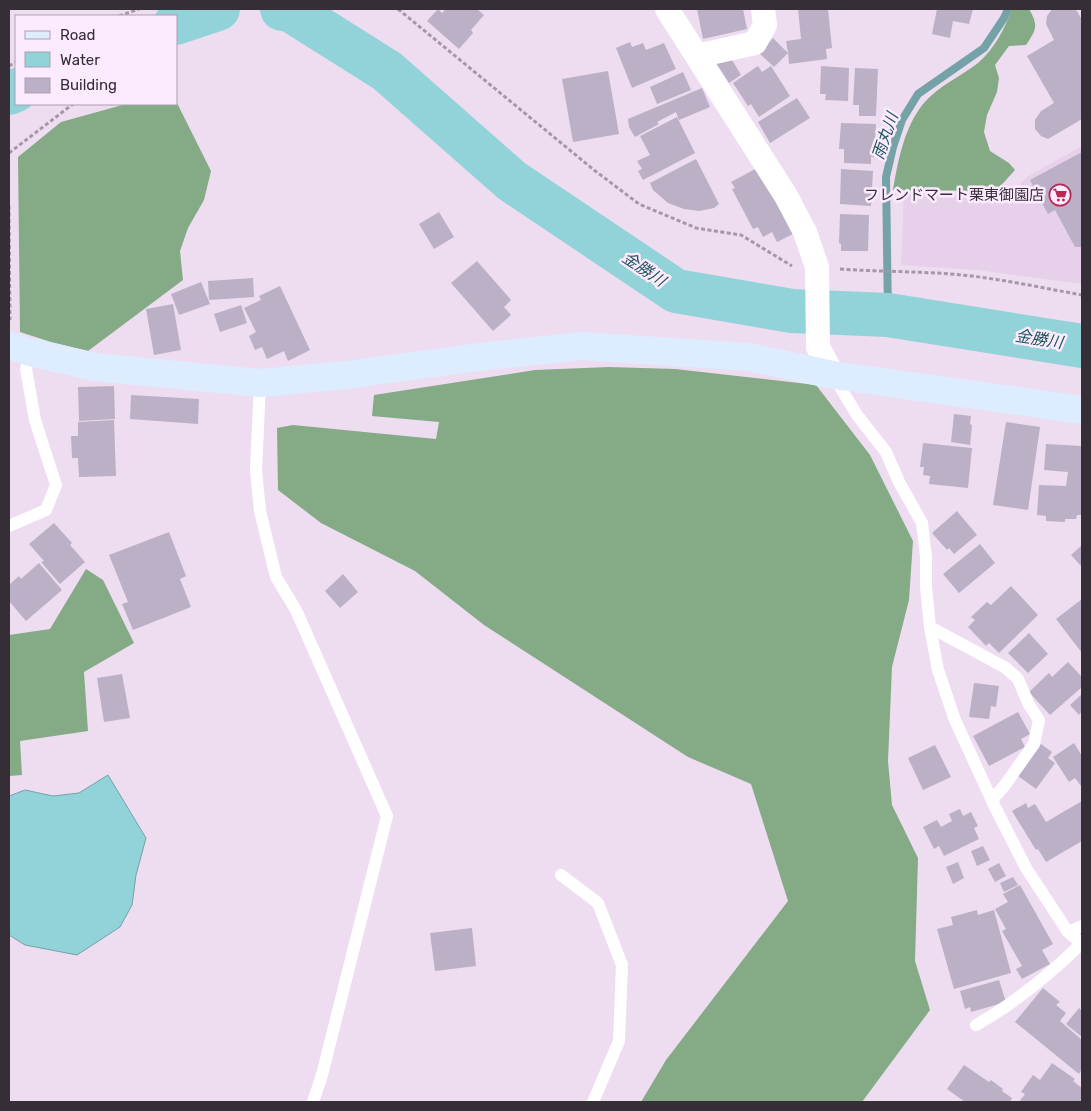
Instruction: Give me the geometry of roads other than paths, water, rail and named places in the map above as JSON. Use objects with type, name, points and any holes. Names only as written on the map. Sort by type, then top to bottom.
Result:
[{"type":"street","points":[[666,9],[786,196],[805,232],[817,267],[818,347],[833,374]]},
{"type":"street","points":[[697,56],[755,43],[764,25],[763,9]]},
{"type":"street","points":[[16,348],[95,367],[260,383],[346,375],[479,357],[582,346],[749,357],[833,374],[1082,410]]},
{"type":"lane","points":[[9,526],[46,510],[56,485],[35,420],[26,369],[16,348]]},
{"type":"lane","points":[[833,374],[857,415],[886,452],[899,482],[922,523],[930,627],[938,670],[956,720],[992,800],[1026,868],[1068,932],[1082,944],[1032,988],[993,1016],[976,1025]]},
{"type":"lane","points":[[260,383],[256,470],[260,511],[276,577],[296,610],[387,816],[322,1075],[313,1102]]},
{"type":"lane","points":[[930,627],[1006,668],[1018,679],[1029,705],[1039,720],[1034,744],[1006,785],[992,800]]},
{"type":"lane","points":[[561,875],[598,903],[622,965],[619,1041],[593,1102]]},
{"type":"lane","points":[[1068,932],[1082,926]]},
{"type":"water","points":[[108,775],[146,838],[136,875],[132,905],[120,927],[77,955],[25,945],[9,935],[9,796],[25,790],[53,796],[79,793]]},
{"type":"waterway","name":"金勝川","points":[[178,22],[218,9]]},
{"type":"waterway","name":"金勝川","points":[[282,9],[290,10],[387,71],[512,181],[676,291],[792,311],[888,315],[1082,346]]},
{"type":"waterway","name":"雨丸川","points":[[888,315],[886,177],[902,120],[918,94],[984,48],[1008,9]]},
{"type":"waterway","name":"金勝川","points":[[9,93],[15,90]]},
{"type":"place","name":"フレンドマート栗東御園店","points":[[1060,195]]}]
